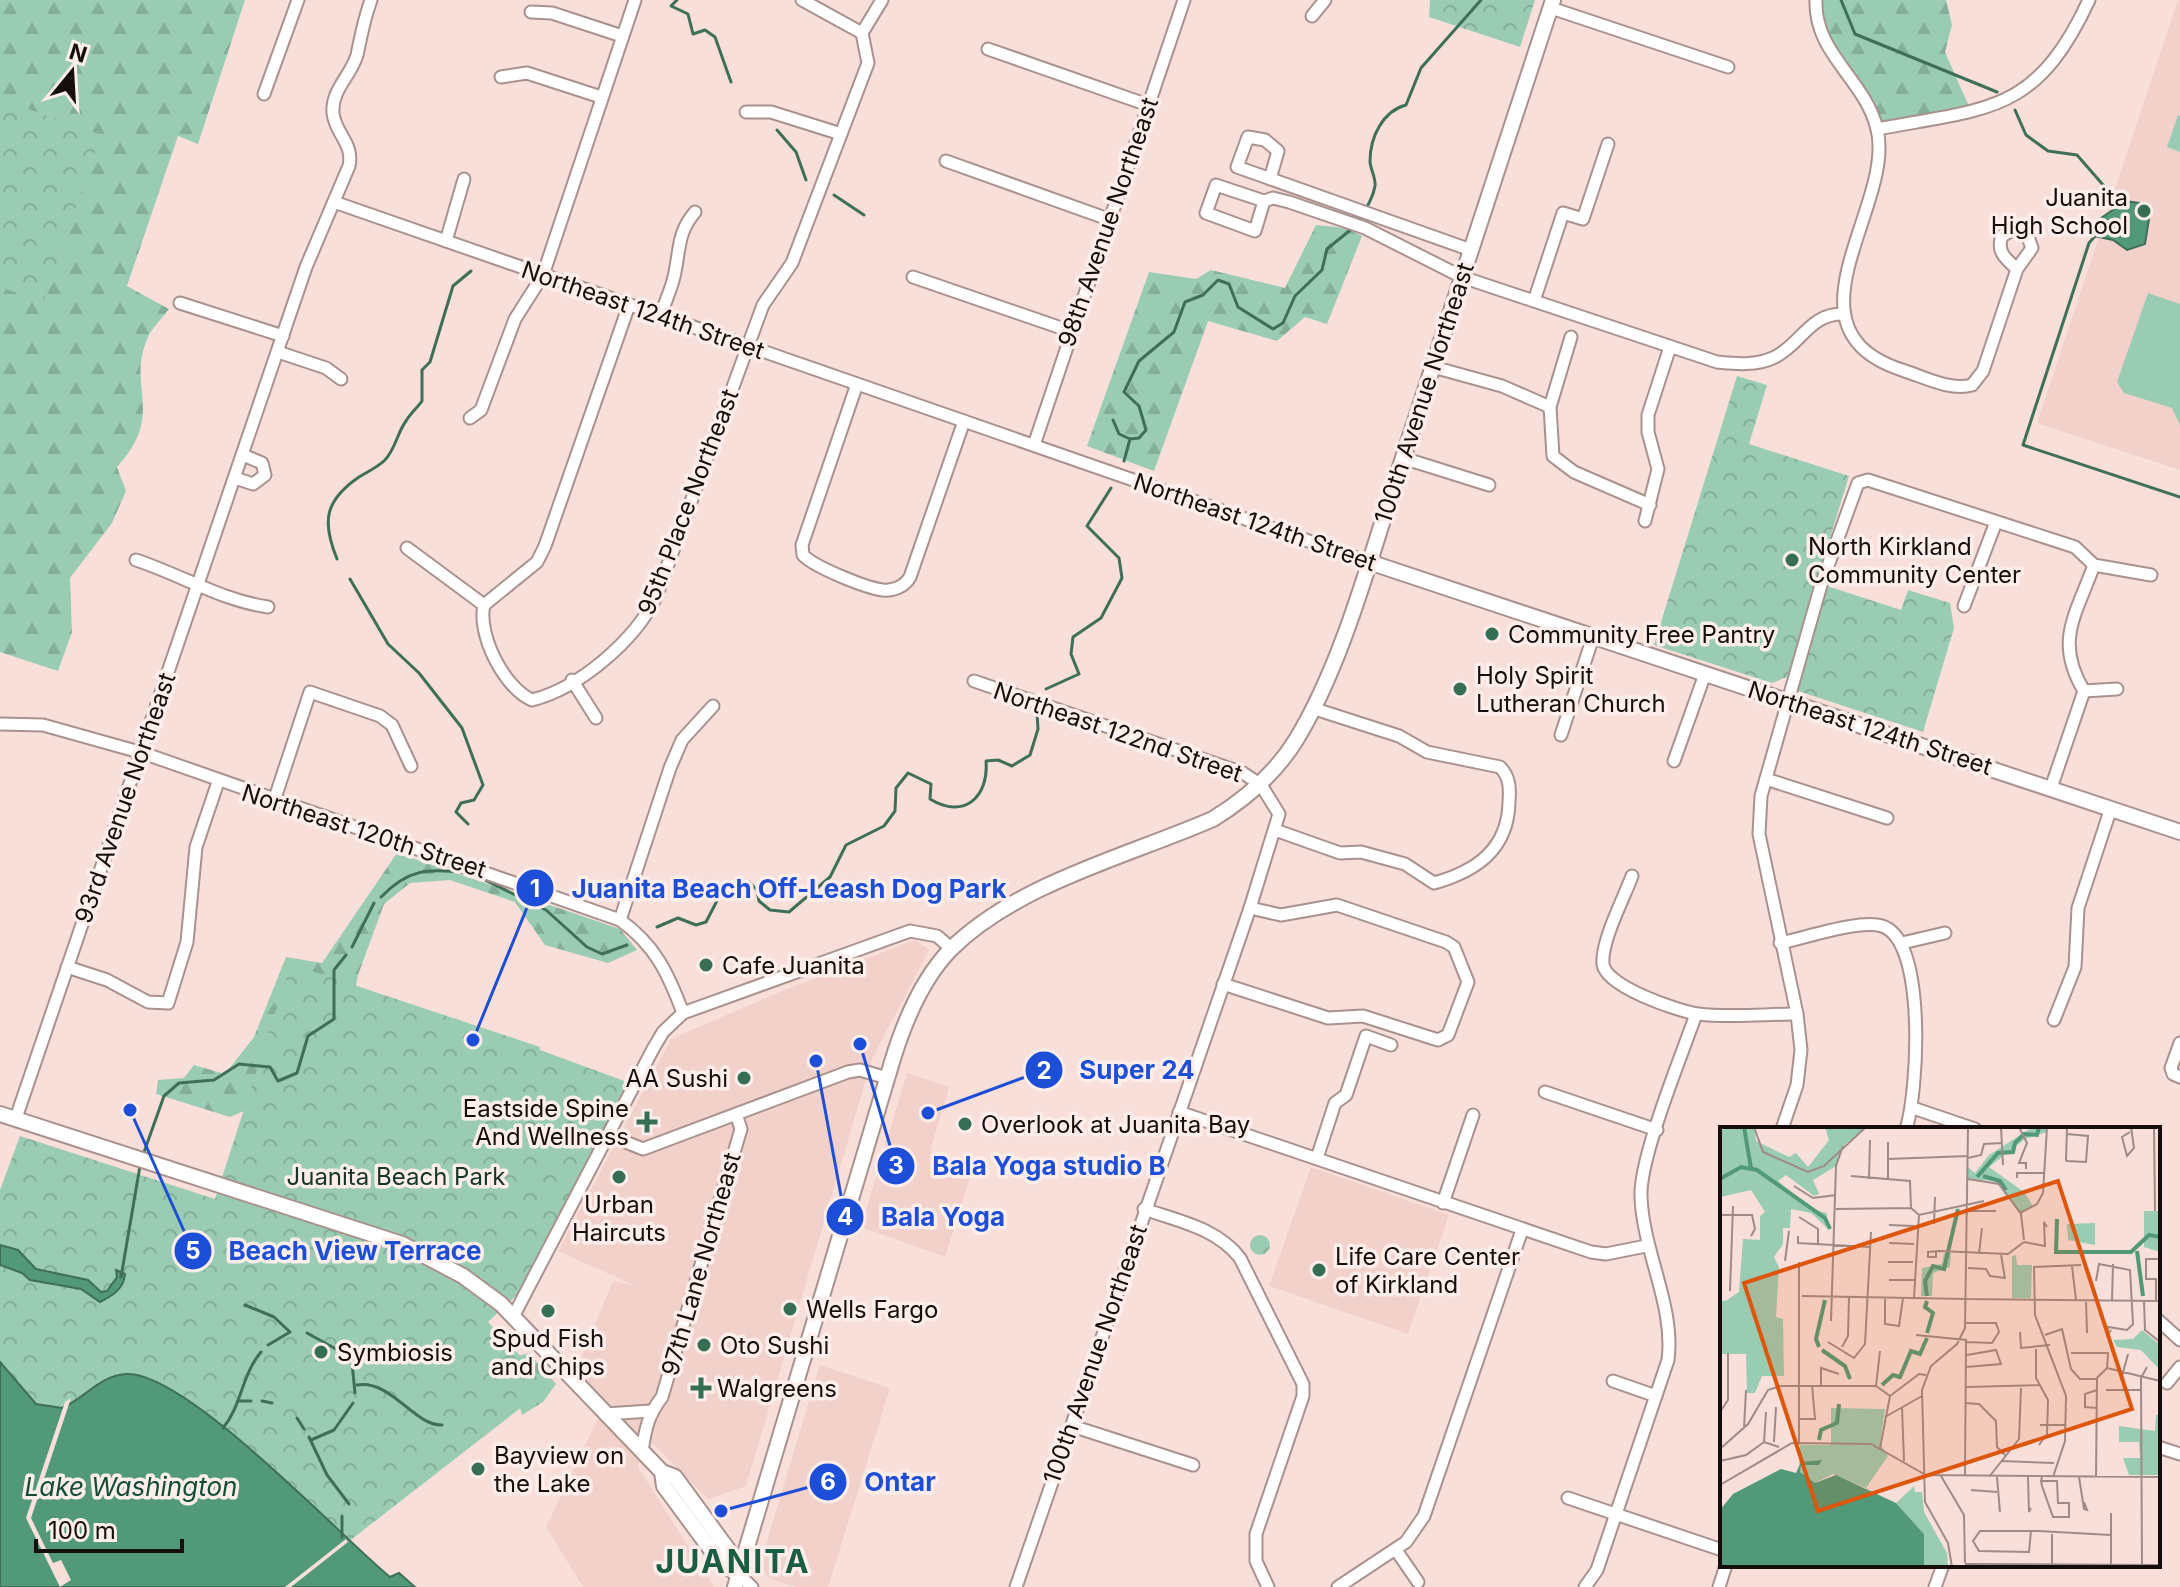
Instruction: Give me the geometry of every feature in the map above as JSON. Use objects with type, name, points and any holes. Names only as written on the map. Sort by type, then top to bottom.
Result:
[{"type":"main road","name":"100th Avenue Northeast","points":[[952,949],[1008,904],[1213,819],[1261,785],[1296,740],[1312,708],[1369,562],[1552,4]]},
{"type":"main road","name":"Northeast 124th Street","points":[[1369,562],[2180,832]]},
{"type":"main road","points":[[737,1581],[887,1078],[916,999],[952,949]]},
{"type":"main road","points":[[0,1114],[402,1244],[463,1276],[514,1315],[662,1472],[664,1486],[737,1581]]},
{"type":"street","points":[[264,94],[298,0]]},
{"type":"street","name":"93rd Avenue Northeast","points":[[16,1118],[322,223],[334,202],[352,153],[333,116],[333,102],[356,58],[359,34],[371,0]]},
{"type":"street","points":[[470,418],[481,410],[515,319],[543,275],[635,0]]},
{"type":"street","points":[[802,0],[862,33],[882,0]]},
{"type":"street","name":"98th Avenue Northeast","points":[[1034,445],[1184,0]]},
{"type":"street","points":[[1312,16],[1325,0]]},
{"type":"street","points":[[1816,0],[1819,32],[1834,59],[1864,93],[1877,129],[1876,172],[1847,267],[1844,314],[1863,349],[1888,366],[1956,388],[1977,381],[2017,269]]},
{"type":"street","points":[[1877,129],[2000,104],[2024,92],[2047,69],[2089,0]]},
{"type":"street","points":[[1552,4],[1728,67]]},
{"type":"street","points":[[531,12],[552,13],[622,36]]},
{"type":"street","name":"95th Place Northeast","points":[[484,605],[482,629],[485,639],[516,691],[532,700],[572,680],[619,649],[646,619],[746,345],[763,305],[792,263],[868,63],[862,33]]},
{"type":"street","points":[[988,49],[1148,105]]},
{"type":"street","points":[[501,77],[527,73],[601,97]]},
{"type":"street","points":[[746,112],[771,112],[841,134]]},
{"type":"street","points":[[1534,301],[1563,213],[1583,219],[1608,144]]},
{"type":"street","points":[[946,161],[1108,219]]},
{"type":"street","points":[[446,241],[464,179]]},
{"type":"street","points":[[1270,179],[1471,250]]},
{"type":"street","points":[[1264,201],[1255,231],[1206,213],[1216,185],[1264,201],[1273,198],[1289,202],[1365,228],[1462,277],[1717,362],[1753,364],[1773,358],[1817,320],[1844,314]]},
{"type":"street","name":"Northeast 124th Street","points":[[334,202],[1369,562]]},
{"type":"street","points":[[661,315],[675,272],[677,246],[683,227],[695,212]]},
{"type":"street","points":[[913,277],[1070,331]]},
{"type":"street","points":[[180,303],[283,336]]},
{"type":"street","points":[[407,548],[484,605],[537,562],[629,305]]},
{"type":"street","points":[[1571,337],[1550,407],[1550,448],[1558,462],[1650,505]]},
{"type":"street","points":[[1645,521],[1658,469],[1648,432],[1648,415],[1670,347]]},
{"type":"street","points":[[278,352],[326,368],[341,379]]},
{"type":"street","points":[[1433,367],[1502,386],[1550,407]]},
{"type":"street","points":[[857,384],[803,536],[803,555],[817,566],[883,590],[902,586],[910,577],[964,421]]},
{"type":"street","points":[[235,478],[253,484],[265,475],[262,463],[243,455]]},
{"type":"street","points":[[1403,458],[1489,485]]},
{"type":"street","points":[[1783,1127],[1800,1068],[1797,1014],[1759,834],[1761,796],[1831,554],[1853,491],[1863,480],[2075,547],[2094,565],[2151,575]]},
{"type":"street","points":[[1964,606],[1996,522]]},
{"type":"street","points":[[136,560],[185,577],[198,586],[268,607]]},
{"type":"street","points":[[2051,788],[2084,691],[2067,652],[2094,565]]},
{"type":"street","points":[[1561,735],[1593,637]]},
{"type":"street","points":[[1674,761],[1705,674]]},
{"type":"street","points":[[572,680],[596,718]]},
{"type":"street","name":"Northeast 122nd Street","points":[[974,681],[1243,773],[1261,785]]},
{"type":"street","points":[[2084,691],[2117,689]]},
{"type":"street","points":[[274,801],[310,692],[380,716],[392,725],[411,766]]},
{"type":"street","points":[[620,920],[682,740],[713,706]]},
{"type":"street","points":[[1261,785],[1279,814],[1275,830],[1340,853],[1361,852],[1405,864],[1434,883],[1478,866],[1490,855],[1504,832],[1509,783],[1500,767],[1427,752],[1399,736],[1312,708]]},
{"type":"street","name":"Northeast 120th Street","points":[[0,724],[43,725],[143,753],[218,782],[620,920],[644,937],[667,969],[683,1013]]},
{"type":"street","points":[[1766,779],[1887,818]]},
{"type":"street","points":[[67,967],[107,980],[148,1002],[168,1003],[187,942],[196,847],[218,782]]},
{"type":"street","points":[[2054,1020],[2075,967],[2078,908],[2111,808]]},
{"type":"street","name":"100th Avenue Northeast","points":[[1016,1587],[1275,830]]},
{"type":"street","points":[[1632,876],[1605,947],[1603,968],[1618,984],[1696,1014],[1797,1014]]},
{"type":"street","points":[[1223,984],[1328,1018],[1363,1016],[1438,1040],[1448,1035],[1468,982],[1454,947],[1337,905],[1281,915],[1250,908]]},
{"type":"street","points":[[1780,943],[1871,923],[1891,929],[1902,943],[1918,1030],[1913,1108],[1907,1127]]},
{"type":"street","points":[[514,1315],[663,1032],[683,1013],[910,931],[937,936],[952,949]]},
{"type":"street","points":[[1902,943],[1945,933]]},
{"type":"street","points":[[1585,1587],[1597,1570],[1668,1360],[1669,1328],[1646,1246],[1640,1194],[1657,1130],[1696,1014]]},
{"type":"street","points":[[1317,1158],[1335,1103],[1346,1095],[1366,1036],[1391,1045]]},
{"type":"street","points":[[2180,1043],[2171,1068],[2173,1074],[2180,1077]]},
{"type":"street","points":[[608,1135],[643,1149],[848,1072],[860,1070],[887,1078]]},
{"type":"street","points":[[1545,1092],[1657,1130]]},
{"type":"street","points":[[1913,1108],[1969,1127]]},
{"type":"street","points":[[1179,1112],[1522,1230],[1606,1254],[1646,1246]]},
{"type":"street","name":"97th Lane Northeast","points":[[642,1452],[651,1411],[662,1397],[741,1129],[736,1114]]},
{"type":"street","points":[[1443,1203],[1473,1115]]},
{"type":"street","points":[[1144,1209],[1216,1235],[1230,1245],[1240,1258],[1303,1384],[1303,1396],[1256,1534],[1256,1561],[1268,1587]]},
{"type":"street","points":[[1338,1587],[1396,1550],[1415,1530],[1428,1505],[1522,1230]]},
{"type":"street","points":[[2160,1322],[2180,1340]]},
{"type":"street","points":[[2167,1383],[2180,1367]]},
{"type":"street","points":[[1613,1381],[1656,1396]]},
{"type":"street","points":[[605,1414],[651,1411]]},
{"type":"street","points":[[1072,1426],[1193,1465]]},
{"type":"street","points":[[2160,1448],[2180,1454]]},
{"type":"street","points":[[1568,1498],[1720,1549]]},
{"type":"street","points":[[1396,1550],[1418,1582]]},
{"type":"street","points":[[1719,1587],[1725,1567]]},
{"type":"street","points":[[1935,1587],[1942,1567]]},
{"type":"street","points":[[737,1581],[752,1587]]},
{"type":"shaded area","name":"Juanita High School","points":[[2180,0],[2180,470],[2037,423]]},
{"type":"shaded area","points":[[915,940],[929,950],[872,1059],[746,1486],[708,1499],[646,1437],[638,1467],[714,1587],[583,1587],[546,1527],[606,1402],[576,1371],[613,1281],[636,1286],[558,1251],[671,1039],[782,991]]},
{"type":"shaded area","points":[[907,1073],[949,1087],[930,1151],[974,1165],[945,1257],[861,1227]]},
{"type":"shaded area","points":[[1311,1167],[1449,1215],[1408,1334],[1269,1286]]},
{"type":"shaded area","points":[[820,1365],[890,1388],[828,1587],[797,1587],[770,1579],[763,1570],[762,1558]]},
{"type":"green space","points":[[0,0],[245,0],[198,144],[178,136],[127,286],[169,309],[150,333],[143,351],[140,430],[132,448],[117,467],[126,491],[112,523],[70,578],[72,632],[58,671],[0,652]]},
{"type":"green space","points":[[1430,0],[1535,0],[1520,47],[1429,17]]},
{"type":"green space","points":[[1816,0],[1946,0],[1952,25],[1945,52],[1971,111],[1877,129],[1834,59]]},
{"type":"green space","points":[[0,99],[101,135],[43,302],[0,287]]},
{"type":"green space","points":[[2180,116],[2180,152],[2167,147]]},
{"type":"green space","points":[[1316,225],[1345,228],[1362,236],[1327,324],[1305,317],[1277,341],[1208,321],[1154,471],[1087,446],[1149,272],[1196,279],[1211,270],[1285,288]]},
{"type":"green space","points":[[2148,293],[2180,304],[2180,425],[2172,408],[2124,393],[2117,382]]},
{"type":"green space","points":[[1737,376],[1767,385],[1749,444],[1849,476],[1787,677],[1772,683],[1654,645]]},
{"type":"green space","points":[[1827,586],[1901,610],[1908,590],[1950,603],[1954,628],[1923,732],[1798,691]]},
{"type":"green space","points":[[397,853],[620,929],[637,950],[608,963],[545,945],[515,902],[450,880],[410,883],[384,904],[358,975],[349,1026],[311,1082],[230,1117],[156,1094],[158,1080],[184,1078],[194,1065],[225,1074],[254,1037],[286,957],[322,963]]},
{"type":"green space","name":"Juanita Beach Park","points":[[291,964],[540,1047],[540,1050],[627,1082],[521,1291],[488,1322],[549,1386],[348,1542],[243,1443],[180,1395],[151,1380],[126,1375],[108,1378],[62,1408],[36,1404],[0,1362],[0,1190],[20,1136],[215,1199]]},
{"type":"green space","points":[[1260,1235],[1267,1238],[1270,1245],[1267,1252],[1260,1255],[1253,1252],[1250,1245],[1253,1238]]},
{"type":"green space","points":[[529,1353],[556,1384],[543,1402],[522,1415],[514,1383],[502,1360]]},
{"type":"water","points":[[2126,201],[2139,203],[2150,213],[2145,244],[2127,250],[2113,240],[2094,236],[2098,220]]},
{"type":"water","points":[[0,1245],[18,1250],[36,1269],[88,1280],[101,1292],[107,1291],[117,1277],[116,1270],[125,1274],[124,1279],[117,1291],[100,1302],[81,1289],[30,1280],[22,1273],[0,1265]]},
{"type":"water","name":"Lake Washington","points":[[0,1362],[36,1404],[62,1408],[116,1376],[126,1374],[152,1380],[222,1426],[390,1577],[399,1573],[415,1587],[0,1587]]},
{"type":"pier","points":[[71,1398],[31,1518],[53,1563],[61,1560],[71,1580],[60,1587],[26,1518],[65,1402]]},
{"type":"pier","points":[[346,1539],[348,1542],[291,1587],[285,1587]]},
{"type":"waterway","points":[[677,0],[671,6],[688,14],[693,34],[705,30],[715,37],[731,82]]},
{"type":"waterway","points":[[1358,221],[1374,191],[1370,164],[1379,126],[1391,113],[1406,105],[1421,68],[1481,0]]},
{"type":"waterway","points":[[1841,0],[1855,34],[1997,92]]},
{"type":"waterway","points":[[2015,110],[2026,135],[2048,151],[2077,155],[2104,186],[2126,201],[2126,205]]},
{"type":"waterway","points":[[777,130],[796,152],[806,180]]},
{"type":"waterway","points":[[834,195],[864,215]]},
{"type":"waterway","points":[[1124,461],[1130,439],[1139,438],[1146,430],[1139,406],[1124,392],[1139,361],[1174,332],[1185,302],[1203,295],[1218,280],[1229,284],[1238,307],[1273,329],[1283,323],[1295,296],[1322,270],[1327,249],[1354,227]]},
{"type":"waterway","points":[[2096,235],[2089,243],[2023,445],[2180,497]]},
{"type":"waterway","points":[[337,559],[328,523],[333,504],[347,486],[385,460],[409,416],[422,401],[422,370],[430,362],[453,286],[471,271]]},
{"type":"waterway","points":[[1113,420],[1119,434],[1130,439]]},
{"type":"waterway","points":[[1046,689],[1079,674],[1071,654],[1073,637],[1101,618],[1122,578],[1119,558],[1087,526],[1111,488]]},
{"type":"waterway","points":[[350,579],[388,644],[419,673],[462,728],[483,785],[474,800],[461,803],[456,812],[468,824]]},
{"type":"waterway","points":[[657,927],[678,918],[696,925],[706,922],[720,895],[749,882],[757,890],[759,901],[770,910],[789,912],[830,877],[846,845],[884,826],[895,811],[896,788],[908,773],[931,784],[930,799],[942,805],[963,806],[979,794],[986,774],[986,761],[998,760],[1012,766],[1030,755],[1038,729],[1037,712]]},
{"type":"waterway","points":[[381,897],[400,881],[419,873],[465,873]]},
{"type":"waterway","points":[[485,880],[546,910],[587,947],[602,954],[627,945]]},
{"type":"waterway","points":[[352,947],[374,903]]},
{"type":"waterway","points":[[143,1155],[164,1096],[179,1083],[214,1080],[239,1064],[270,1067],[278,1081],[297,1073],[308,1036],[334,1019],[334,970],[346,955]]},
{"type":"waterway","points":[[121,1277],[140,1166]]},
{"type":"waterway","points":[[245,1305],[274,1317],[290,1332],[268,1345]]},
{"type":"waterway","points":[[307,1333],[345,1354]]},
{"type":"waterway","points":[[223,1428],[261,1352]]},
{"type":"waterway","points":[[352,1363],[355,1393]]},
{"type":"waterway","points":[[357,1385],[381,1389],[422,1418],[442,1425]]},
{"type":"waterway","points":[[238,1401],[251,1401]]},
{"type":"waterway","points":[[262,1401],[272,1403]]},
{"type":"waterway","points":[[311,1440],[334,1430],[353,1403]]},
{"type":"waterway","points":[[297,1418],[304,1429]]},
{"type":"waterway","points":[[309,1437],[327,1475],[349,1504]]},
{"type":"waterway","points":[[342,1516],[342,1537]]},
{"type":"place","name":"Juanita High School","points":[[2144,211]]},
{"type":"place","name":"North Kirkland Community Center","points":[[1792,560]]},
{"type":"place","name":"Community Free Pantry","points":[[1492,634]]},
{"type":"place","name":"Holy Spirit Lutheran Church","points":[[1460,689]]},
{"type":"place","name":"Cafe Juanita","points":[[706,965]]},
{"type":"place","name":"Juanita Beach Off-Leash Dog Park","points":[[473,1040]]},
{"type":"place","name":"Bala Yoga studio B","points":[[860,1044]]},
{"type":"place","name":"Bala Yoga","points":[[816,1061]]},
{"type":"place","name":"AA Sushi","points":[[744,1078]]},
{"type":"place","name":"Beach View Terrace","points":[[130,1110]]},
{"type":"place","name":"Super 24","points":[[928,1113]]},
{"type":"place","name":"Eastside Spine And Wellness","points":[[647,1122]]},
{"type":"place","name":"Overlook at Juanita Bay","points":[[965,1124]]},
{"type":"place","name":"Urban Haircuts","points":[[619,1177]]},
{"type":"place","name":"Life Care Center of Kirkland","points":[[1319,1270]]},
{"type":"place","name":"Wells Fargo","points":[[790,1309]]},
{"type":"place","name":"Spud Fish and Chips","points":[[548,1311]]},
{"type":"place","name":"Oto Sushi","points":[[704,1345]]},
{"type":"place","name":"Symbiosis","points":[[321,1352]]},
{"type":"place","name":"Walgreens","points":[[701,1388]]},
{"type":"place","name":"Bayview on the Lake","points":[[478,1469]]},
{"type":"place","name":"Ontar","points":[[721,1511]]},
{"type":"district","name":"JUANITA","points":[[733,1561]]}]
